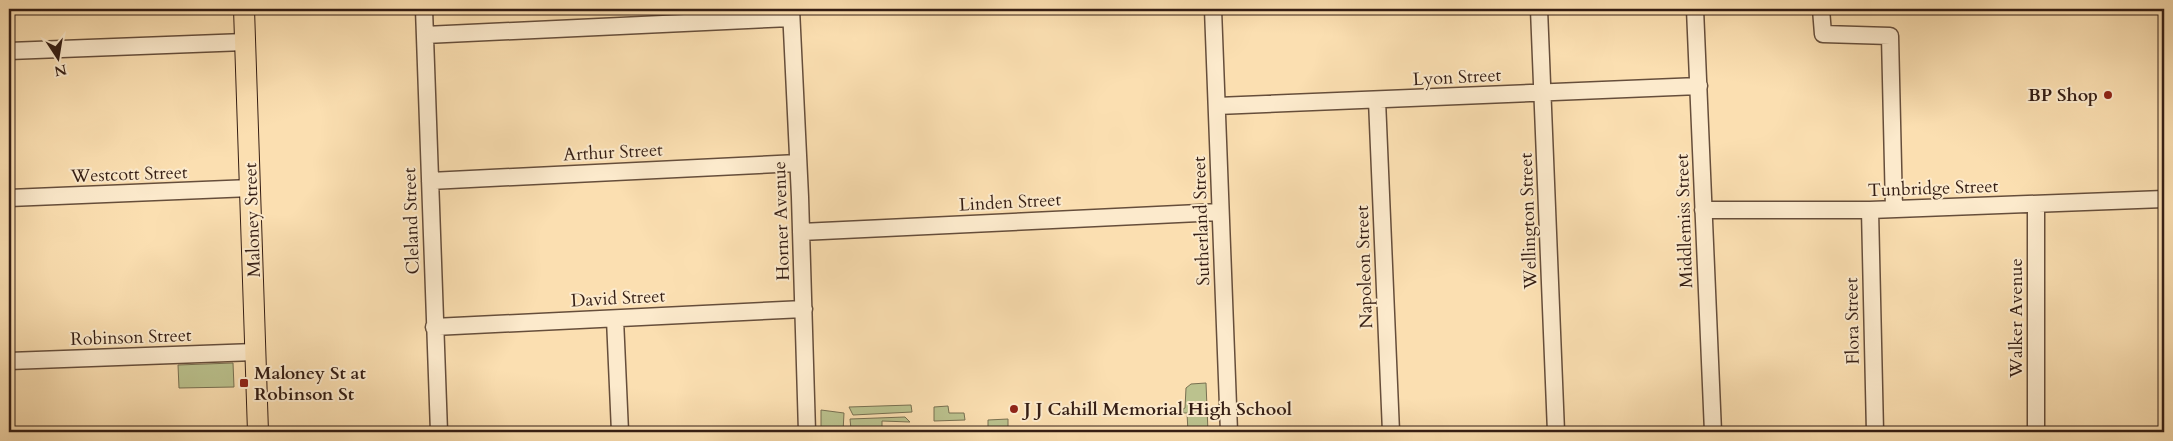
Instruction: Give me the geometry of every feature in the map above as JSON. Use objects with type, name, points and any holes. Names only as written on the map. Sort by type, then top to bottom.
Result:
[{"type":"main road","name":"Maloney Street","points":[[244,9],[258,432]]},
{"type":"street","name":"Cleland Street","points":[[424,9],[439,432]]},
{"type":"street","name":"Sutherland Street","points":[[1213,9],[1228,432]]},
{"type":"street","name":"Wellington Street","points":[[1539,9],[1556,432]]},
{"type":"street","name":"Middlemiss Street","points":[[1695,9],[1713,432]]},
{"type":"street","points":[[1821,9],[1823,34],[1890,36],[1894,209]]},
{"type":"street","points":[[425,35],[791,13]]},
{"type":"street","name":"Horner Avenue","points":[[791,13],[804,309],[807,432]]},
{"type":"street","points":[[9,51],[245,42]]},
{"type":"street","name":"Lyon Street","points":[[1217,106],[1699,86]]},
{"type":"street","name":"Napoleon Street","points":[[1377,100],[1391,432]]},
{"type":"street","name":"Arthur Street","points":[[430,181],[798,163]]},
{"type":"street","name":"Westcott Street","points":[[9,198],[251,188]]},
{"type":"street","name":"Tunbridge Street","points":[[1703,210],[1870,210],[2164,199]]},
{"type":"street","name":"Walker Avenue","points":[[2036,204],[2036,432]]},
{"type":"street","name":"Flora Street","points":[[1870,210],[1874,432]]},
{"type":"street","name":"Linden Street","points":[[801,232],[1220,212]]},
{"type":"street","name":"David Street","points":[[434,327],[804,309]]},
{"type":"street","points":[[615,318],[620,432]]},
{"type":"street","name":"Robinson Street","points":[[9,362],[255,352]]},
{"type":"green space","points":[[233,363],[234,387],[179,388],[178,365]]},
{"type":"green space","points":[[1206,383],[1208,432],[1188,432],[1187,413],[1183,413],[1186,388],[1191,384]]},
{"type":"green space","points":[[911,405],[912,412],[853,415],[849,407]]},
{"type":"green space","points":[[948,406],[949,413],[964,413],[965,420],[934,421],[934,407]]},
{"type":"green space","points":[[821,410],[844,413],[843,432],[821,432]]},
{"type":"green space","points":[[905,417],[910,422],[882,421],[882,428],[851,429],[850,419]]},
{"type":"green space","points":[[1008,419],[1008,432],[988,432],[988,420]]},
{"type":"place","name":"BP Shop","points":[[2108,95]]},
{"type":"place","name":"Maloney St at Robinson St","points":[[244,383]]},
{"type":"place","name":"J J Cahill Memorial High School","points":[[1014,409]]}]
